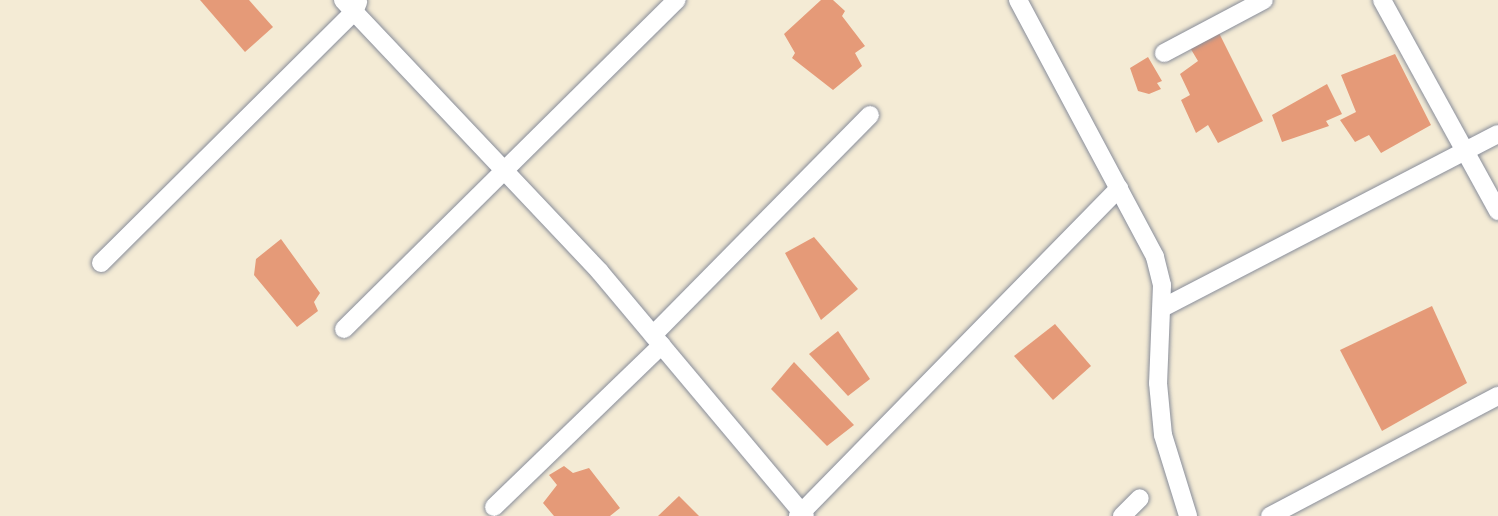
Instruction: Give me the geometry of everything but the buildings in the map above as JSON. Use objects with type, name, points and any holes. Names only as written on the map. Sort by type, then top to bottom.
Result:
[{"type":"street","points":[[344,329],[677,0]]},
{"type":"street","points":[[1018,0],[1155,256],[1162,309],[1158,383],[1163,435],[1188,516]]},
{"type":"street","points":[[1164,53],[1264,0]]},
{"type":"street","points":[[1382,0],[1498,211]]},
{"type":"street","points":[[101,263],[352,4],[657,340],[802,515],[1119,188]]},
{"type":"street","points":[[494,507],[657,340],[870,115]]},
{"type":"street","points":[[1162,309],[1498,134]]},
{"type":"street","points":[[1270,516],[1498,396]]},
{"type":"street","points":[[1122,516],[1140,498]]}]
